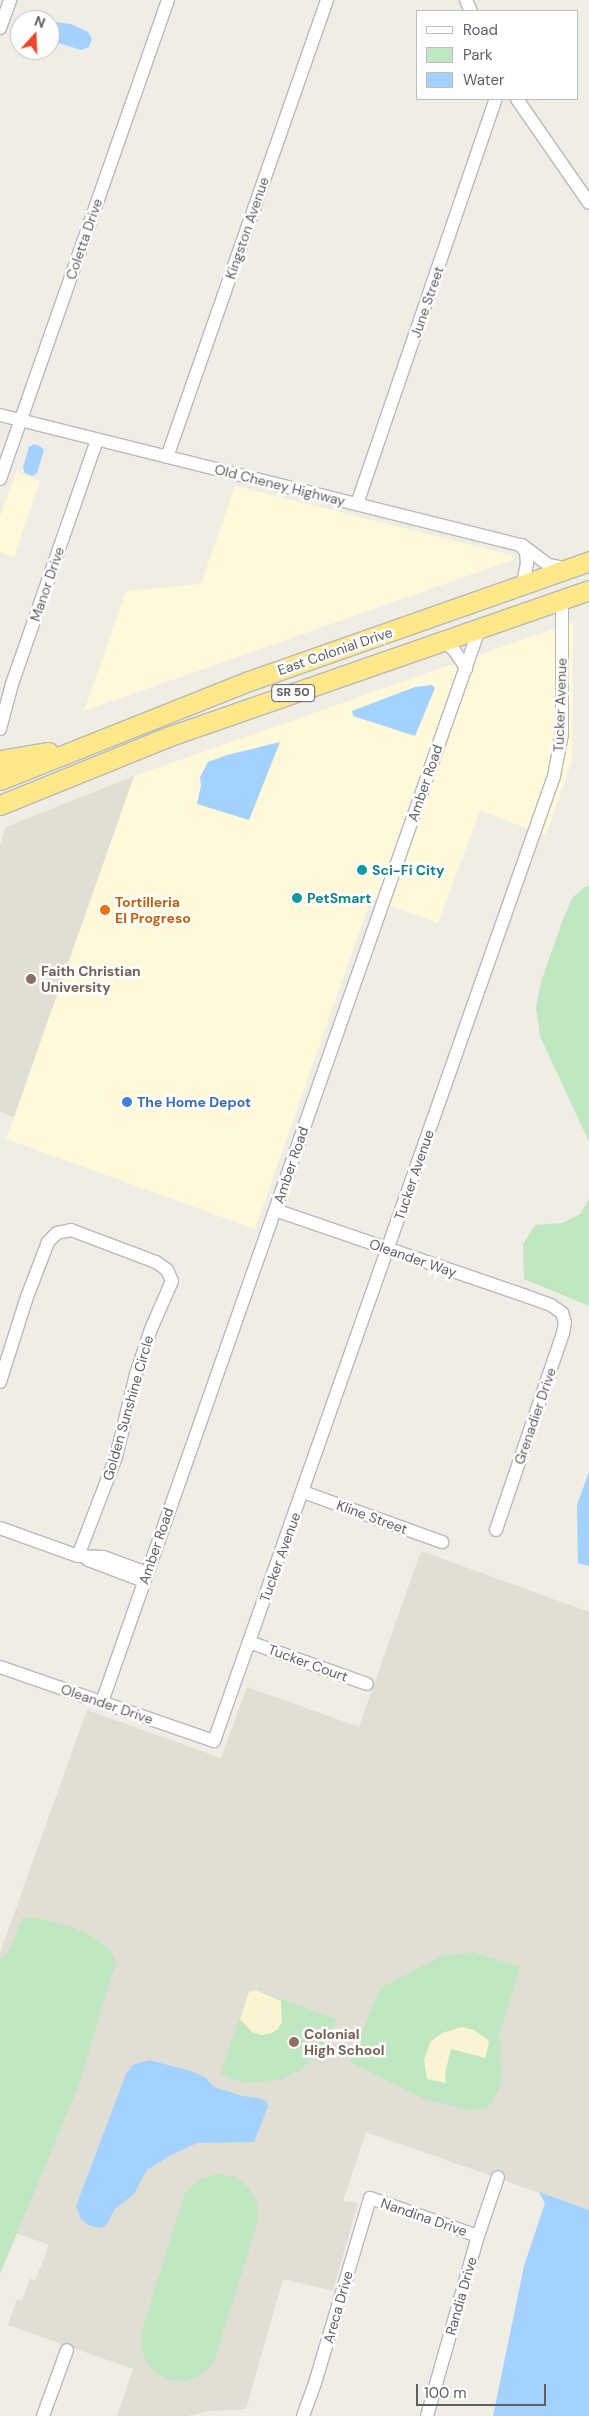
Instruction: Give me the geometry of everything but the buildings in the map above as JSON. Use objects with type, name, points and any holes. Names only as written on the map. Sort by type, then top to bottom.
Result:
[{"type":"highway","name":"East Colonial Drive","points":[[0,780],[249,681],[435,616],[581,562]]},
{"type":"highway","points":[[480,628],[495,610],[581,562]]},
{"type":"highway","name":"East Colonial Drive","points":[[6,804],[170,736],[589,590]]},
{"type":"highway","points":[[324,682],[329,671],[416,637],[435,616]]},
{"type":"highway","points":[[170,736],[194,716],[249,681]]},
{"type":"highway","points":[[0,760],[91,744]]},
{"type":"street","points":[[0,28],[10,0]]},
{"type":"street","name":"Coletta Drive","points":[[0,479],[168,0]]},
{"type":"street","name":"Kingston Avenue","points":[[167,457],[327,0]]},
{"type":"street","name":"June Street","points":[[357,504],[496,100]]},
{"type":"street","points":[[518,100],[589,203]]},
{"type":"street","name":"Old Cheney Highway","points":[[0,415],[520,544]]},
{"type":"street","name":"Manor Drive","points":[[0,729],[12,684],[97,440]]},
{"type":"street","points":[[520,544],[529,548],[549,565],[581,562]]},
{"type":"street","points":[[520,544],[526,552],[527,563],[523,583]]},
{"type":"street","name":"Tucker Avenue","points":[[214,1741],[554,776],[562,734],[562,599]]},
{"type":"street","name":"Amber Road","points":[[102,1702],[480,628]]},
{"type":"street","points":[[443,641],[454,650],[466,668]]},
{"type":"street","name":"Oleander Way","points":[[275,1210],[551,1306]]},
{"type":"street","name":"Golden Sunshine Circle","points":[[0,1382],[26,1297],[48,1242],[57,1233],[71,1230],[156,1262],[167,1270],[172,1281],[148,1338],[136,1374],[116,1457],[78,1556]]},
{"type":"street","name":"Grenadier Drive","points":[[496,1530],[563,1333],[564,1322],[562,1313],[551,1306]]},
{"type":"street","name":"Kline Street","points":[[303,1492],[442,1542]]},
{"type":"street","points":[[0,1528],[78,1556],[145,1577]]},
{"type":"street","name":"Tucker Court","points":[[249,1642],[367,1684]]},
{"type":"street","name":"Oleander Drive","points":[[0,1667],[214,1741]]},
{"type":"street","name":"Randia Drive","points":[[427,2416],[478,2236],[498,2177]]},
{"type":"street","name":"Nandina Drive","points":[[370,2198],[478,2236]]},
{"type":"street","name":"Areca Drive","points":[[303,2416],[315,2384],[370,2198]]},
{"type":"street","points":[[43,2416],[67,2350]]},
{"type":"shaded area","points":[[16,472],[40,481],[14,557],[0,552],[0,516]]},
{"type":"shaded area","points":[[235,486],[512,555],[513,560],[84,711],[126,591],[201,584]]},
{"type":"shaded area","points":[[573,622],[572,761],[546,835],[480,811],[438,923],[371,899],[255,1229],[6,1139],[134,776]]},
{"type":"shaded area","name":"Faith Christian University","points":[[134,776],[14,1117],[0,1112],[0,845],[6,827]]},
{"type":"shaded area","name":"Colonial High School","points":[[421,1551],[589,1612],[589,2210],[366,2132],[343,2201],[358,2203],[333,2291],[283,2279],[246,2409],[210,2411],[187,2416],[117,2416],[133,2369],[8,2325],[17,2299],[22,2301],[30,2278],[35,2281],[49,2245],[0,2227],[0,1953],[87,1710],[221,1758],[247,1687],[359,1727]]},
{"type":"green space","points":[[586,886],[589,886],[589,1142],[540,1036],[536,1008],[541,982],[562,922],[572,898]]},
{"type":"green space","points":[[589,1199],[589,1306],[524,1279],[523,1244],[535,1225],[562,1223],[580,1214]]},
{"type":"green space","points":[[23,1917],[37,1918],[69,1926],[92,1936],[108,1948],[115,1958],[116,1968],[112,1973],[79,2085],[0,2274],[0,1960],[9,1951]]},
{"type":"green space","points":[[473,1952],[520,1967],[498,2039],[502,2044],[499,2060],[503,2068],[498,2091],[491,2104],[485,2109],[469,2110],[424,2099],[350,2062],[380,1988],[442,1956]]},
{"type":"green space","points":[[256,1990],[337,2019],[326,2044],[302,2069],[282,2079],[249,2083],[233,2080],[220,2073],[249,1992]]},
{"type":"green space","points":[[216,2174],[236,2177],[249,2188],[257,2202],[258,2221],[215,2359],[208,2369],[198,2377],[185,2381],[170,2380],[157,2374],[147,2363],[141,2349],[141,2334],[184,2195],[198,2180]]},
{"type":"sand","points":[[256,1990],[281,2001],[282,2022],[278,2029],[272,2033],[261,2035],[252,2032],[240,2019],[249,1992]]},
{"type":"sand","points":[[462,2027],[474,2030],[488,2040],[485,2058],[451,2049],[445,2073],[446,2083],[427,2079],[424,2060],[430,2042],[442,2033]]},
{"type":"water","points":[[60,23],[71,24],[88,32],[92,39],[89,47],[81,50],[60,43]]},
{"type":"water","points":[[34,444],[44,450],[37,473],[33,476],[25,473],[23,467],[29,447]]},
{"type":"water","points":[[432,685],[435,688],[415,736],[353,716],[352,711],[415,687]]},
{"type":"water","points":[[280,742],[249,820],[197,804],[201,785],[200,777],[208,762],[227,755]]},
{"type":"water","points":[[589,1472],[589,1566],[578,1563],[577,1505]]},
{"type":"water","points":[[149,2060],[191,2071],[205,2077],[214,2087],[242,2096],[260,2098],[266,2101],[268,2107],[254,2142],[197,2143],[171,2155],[147,2170],[134,2194],[115,2209],[107,2224],[102,2228],[90,2226],[81,2219],[76,2206],[126,2074],[133,2065]]},
{"type":"water","points":[[539,2192],[589,2210],[589,2416],[493,2416],[524,2266],[545,2203]]},
{"type":"place","name":"Sci-Fi City","points":[[362,870]]},
{"type":"place","name":"PetSmart","points":[[297,898]]},
{"type":"place","name":"Tortilleria El Progreso","points":[[105,910]]},
{"type":"place","name":"Faith Christian University","points":[[31,979]]},
{"type":"place","name":"The Home Depot","points":[[127,1102]]},
{"type":"place","name":"Colonial High School","points":[[294,2042]]}]
